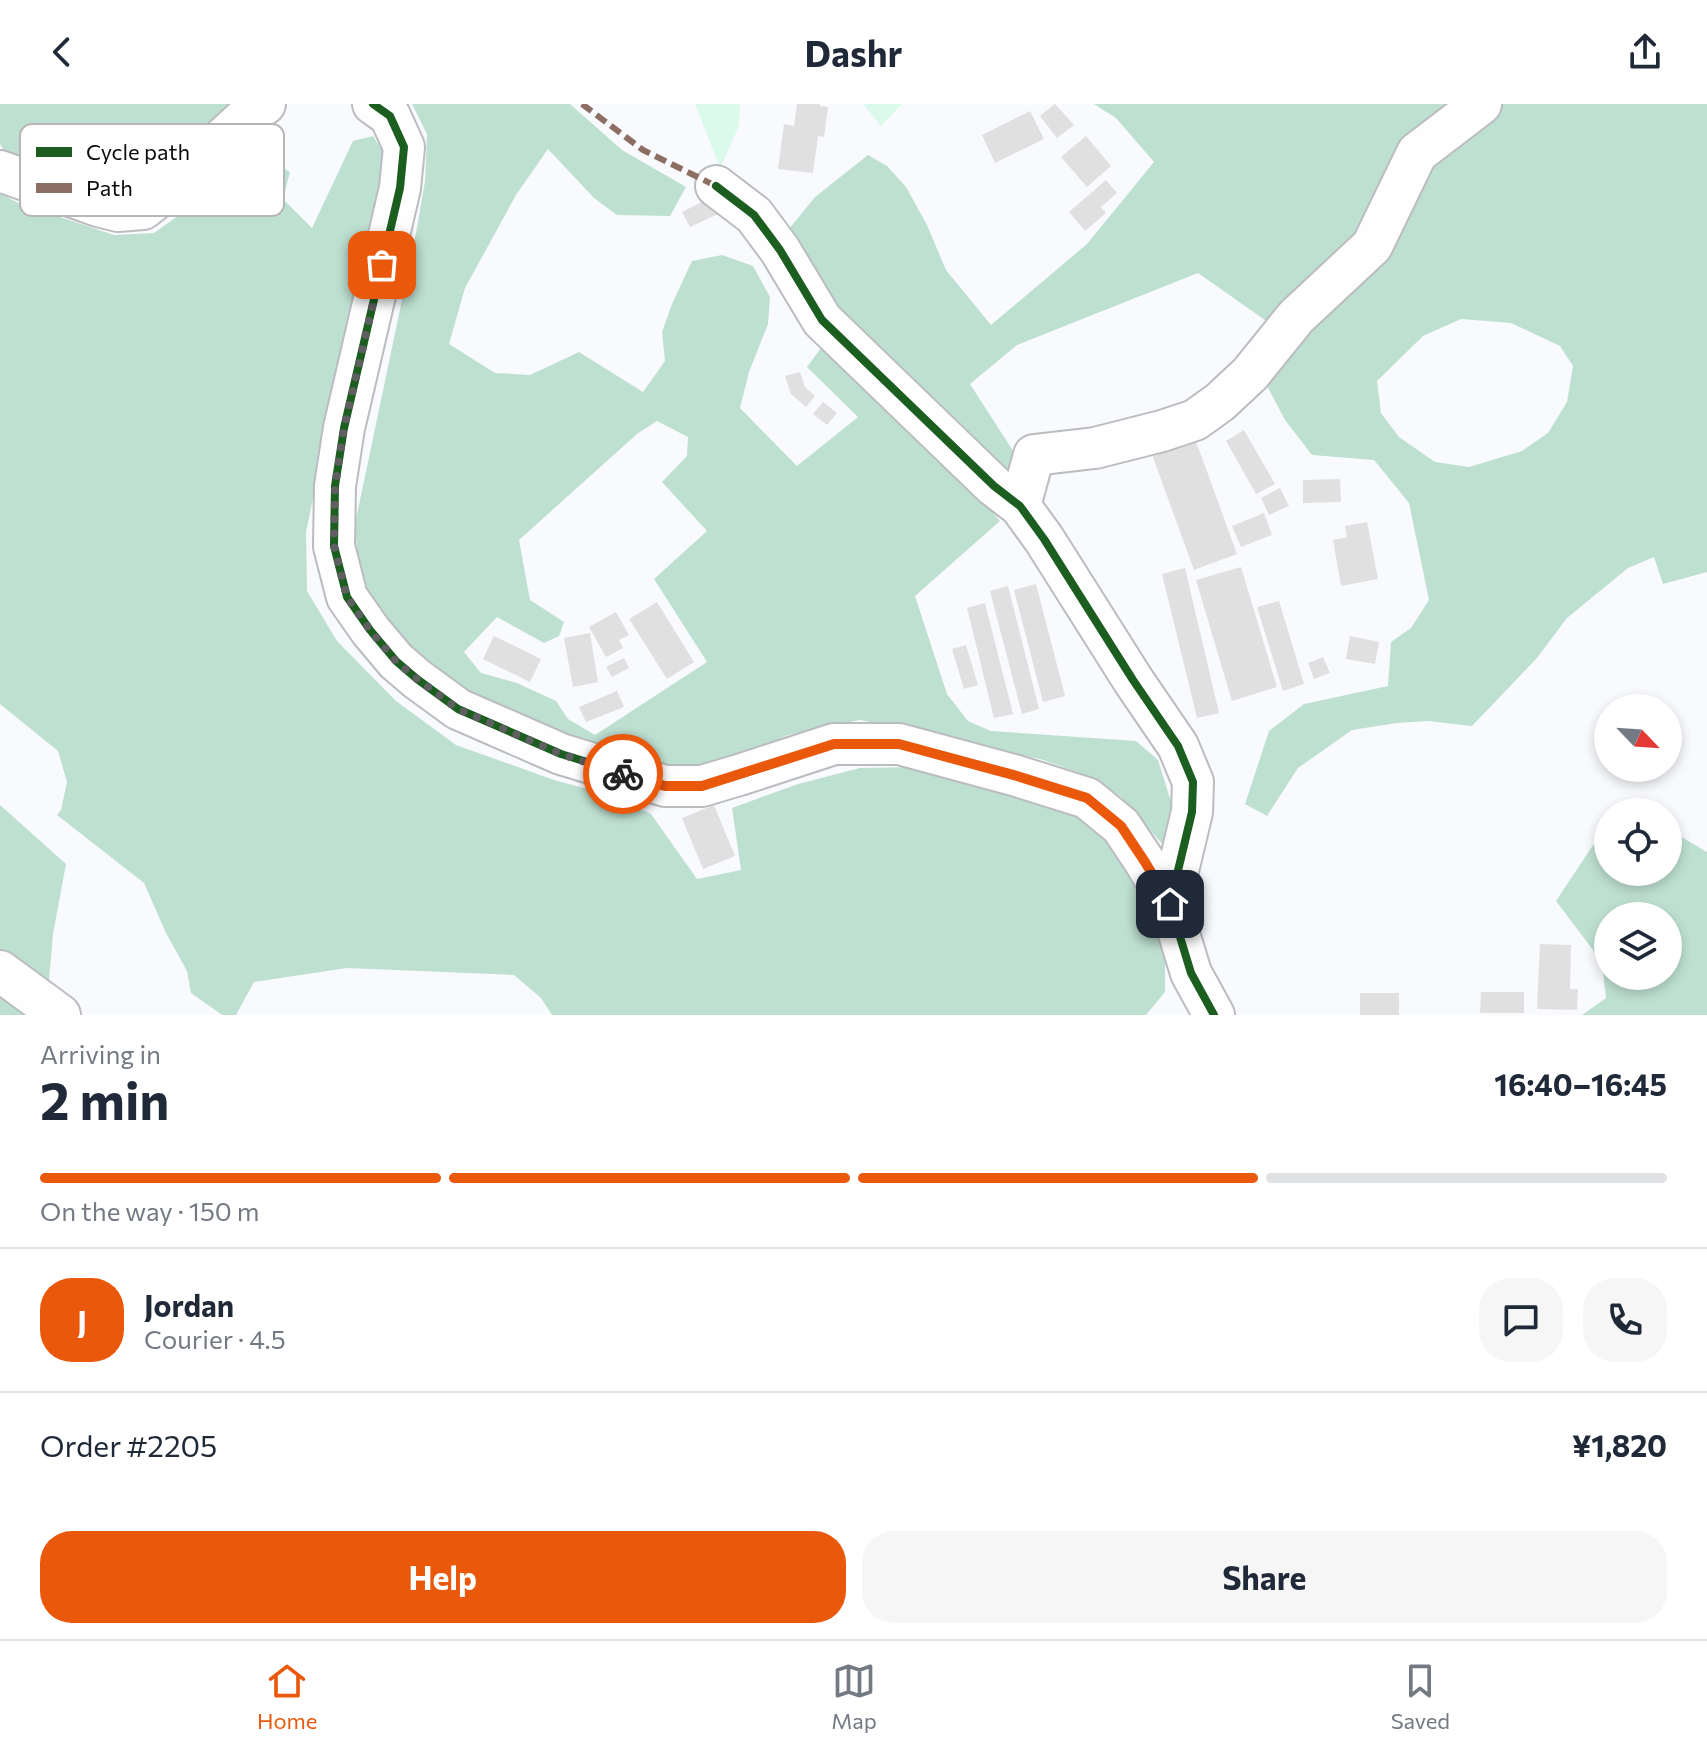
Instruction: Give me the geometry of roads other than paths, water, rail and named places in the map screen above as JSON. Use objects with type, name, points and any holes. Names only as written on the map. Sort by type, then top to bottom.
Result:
[{"type":"street","points":[[239,124],[265,104]]},
{"type":"street","points":[[373,104],[390,116],[404,147],[400,188],[344,428],[335,486],[334,546],[347,597],[396,661],[458,709],[561,754],[665,786],[702,786],[834,744],[899,744],[1087,798],[1121,826],[1170,904],[1191,973],[1214,1015]]},
{"type":"street","points":[[1020,506],[1034,455],[1095,448],[1162,431],[1195,420],[1220,402],[1250,374],[1296,317],[1372,246],[1417,153],[1481,104]]},
{"type":"street","points":[[0,171],[20,178]]},
{"type":"street","points":[[716,186],[754,215],[780,250],[822,320],[994,486],[1020,506],[1178,746],[1193,782],[1192,812],[1170,904]]},
{"type":"street","points":[[0,971],[60,1015]]}]
